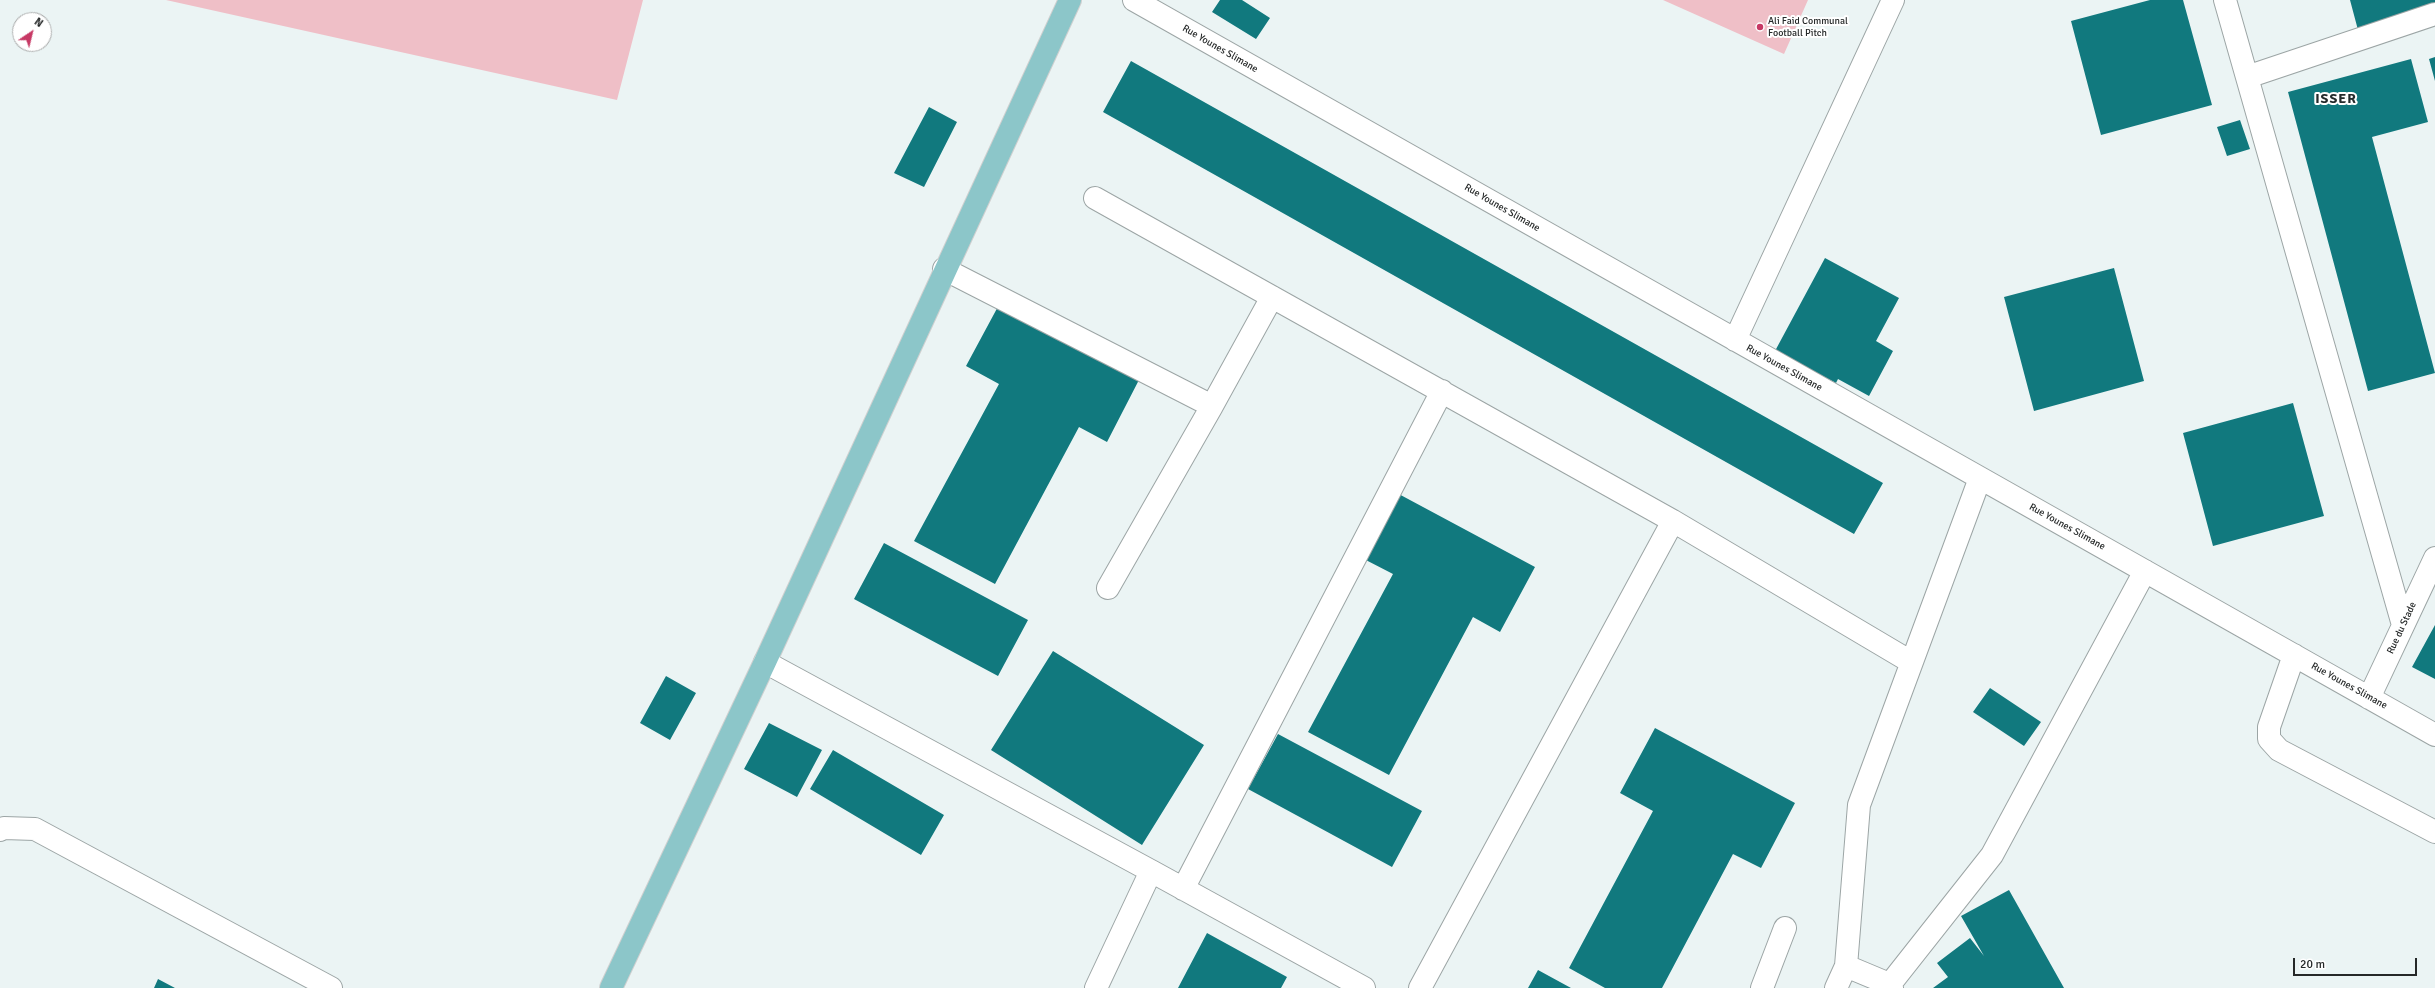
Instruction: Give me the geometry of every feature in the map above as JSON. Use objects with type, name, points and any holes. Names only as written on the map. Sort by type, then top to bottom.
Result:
[{"type":"main road","points":[[611,988],[765,662],[944,269],[1070,0]]},
{"type":"street","name":"Rue Younes Slimane","points":[[1134,0],[2435,735]]},
{"type":"street","points":[[1735,340],[1893,0]]},
{"type":"street","points":[[2224,0],[2403,625]]},
{"type":"street","points":[[2247,77],[2435,14]]},
{"type":"street","points":[[1095,198],[1673,521],[1911,662]]},
{"type":"street","points":[[944,269],[1212,406]]},
{"type":"street","points":[[1108,588],[1212,406],[1272,297]]},
{"type":"street","points":[[1184,889],[1442,391]]},
{"type":"street","points":[[1836,988],[1846,966],[1859,805],[1980,478]]},
{"type":"street","points":[[1420,988],[1673,521]]},
{"type":"street","name":"Rue du Stade","points":[[2369,698],[2435,558]]},
{"type":"street","points":[[1846,966],[1889,987],[1992,855],[2145,571]]},
{"type":"street","points":[[2294,655],[2269,727],[2269,738],[2279,750],[2435,832]]},
{"type":"street","points":[[765,662],[1364,988]]},
{"type":"street","points":[[0,830],[4,828],[35,829],[331,988]]},
{"type":"street","points":[[1096,988],[1151,871]]},
{"type":"street","points":[[1762,988],[1785,928]]},
{"type":"shaded area","points":[[166,0],[643,0],[617,100]]},
{"type":"shaded area","name":"Ali Faid Communal Football Pitch","points":[[1663,0],[1808,0],[1784,54]]},
{"type":"building","points":[[1220,0],[1242,0],[1270,18],[1256,39],[1212,12]]},
{"type":"building","points":[[2150,0],[2183,0],[2212,105],[2101,135],[2071,21]]},
{"type":"building","points":[[2350,0],[2435,0],[2435,10],[2358,30]]},
{"type":"building","points":[[2435,57],[2435,81],[2429,59]]},
{"type":"building","points":[[2411,59],[2428,122],[2372,137],[2435,373],[2368,391],[2288,92]]},
{"type":"building","points":[[1131,61],[1883,483],[1854,534],[1103,112]]},
{"type":"building","points":[[929,107],[957,122],[924,187],[894,173]]},
{"type":"building","points":[[2240,120],[2250,149],[2227,156],[2217,127]]},
{"type":"building","points":[[1825,258],[1899,298],[1876,341],[1893,351],[1869,396],[1838,379],[1836,383],[1775,351]]},
{"type":"building","points":[[2114,268],[2144,381],[2034,411],[2004,297]]},
{"type":"building","points":[[1001,301],[1141,376],[1107,442],[1079,427],[995,584],[914,541],[999,384],[966,366]]},
{"type":"building","points":[[2293,403],[2324,516],[2213,546],[2183,433]]},
{"type":"building","points":[[1395,492],[1535,567],[1500,632],[1473,617],[1389,775],[1308,732],[1393,574],[1360,557]]},
{"type":"building","points":[[884,543],[1028,620],[998,676],[854,599]]},
{"type":"building","points":[[2435,625],[2435,679],[2412,667]]},
{"type":"building","points":[[1053,651],[1204,745],[1142,845],[991,750]]},
{"type":"building","points":[[666,676],[696,693],[670,740],[640,723]]},
{"type":"building","points":[[1990,688],[2041,722],[2024,746],[1973,712]]},
{"type":"building","points":[[769,723],[822,750],[797,797],[744,769]]},
{"type":"building","points":[[1655,728],[1795,803],[1761,868],[1733,854],[1662,988],[1605,988],[1569,968],[1653,811],[1620,793]]},
{"type":"building","points":[[1278,734],[1422,811],[1392,867],[1248,789]]},
{"type":"building","points":[[833,750],[944,815],[921,855],[810,789]]},
{"type":"building","points":[[2009,890],[2064,988],[1933,988],[1948,977],[1937,963],[1970,938],[1984,956],[1961,916]]},
{"type":"building","points":[[1207,933],[1287,977],[1281,988],[1178,988]]},
{"type":"building","points":[[1538,970],[1571,988],[1528,988]]},
{"type":"building","points":[[158,979],[175,988],[154,988]]},
{"type":"place","name":"Ali Faid Communal Football Pitch","points":[[1760,27]]},
{"type":"district","name":"ISSER","points":[[2336,99]]}]
